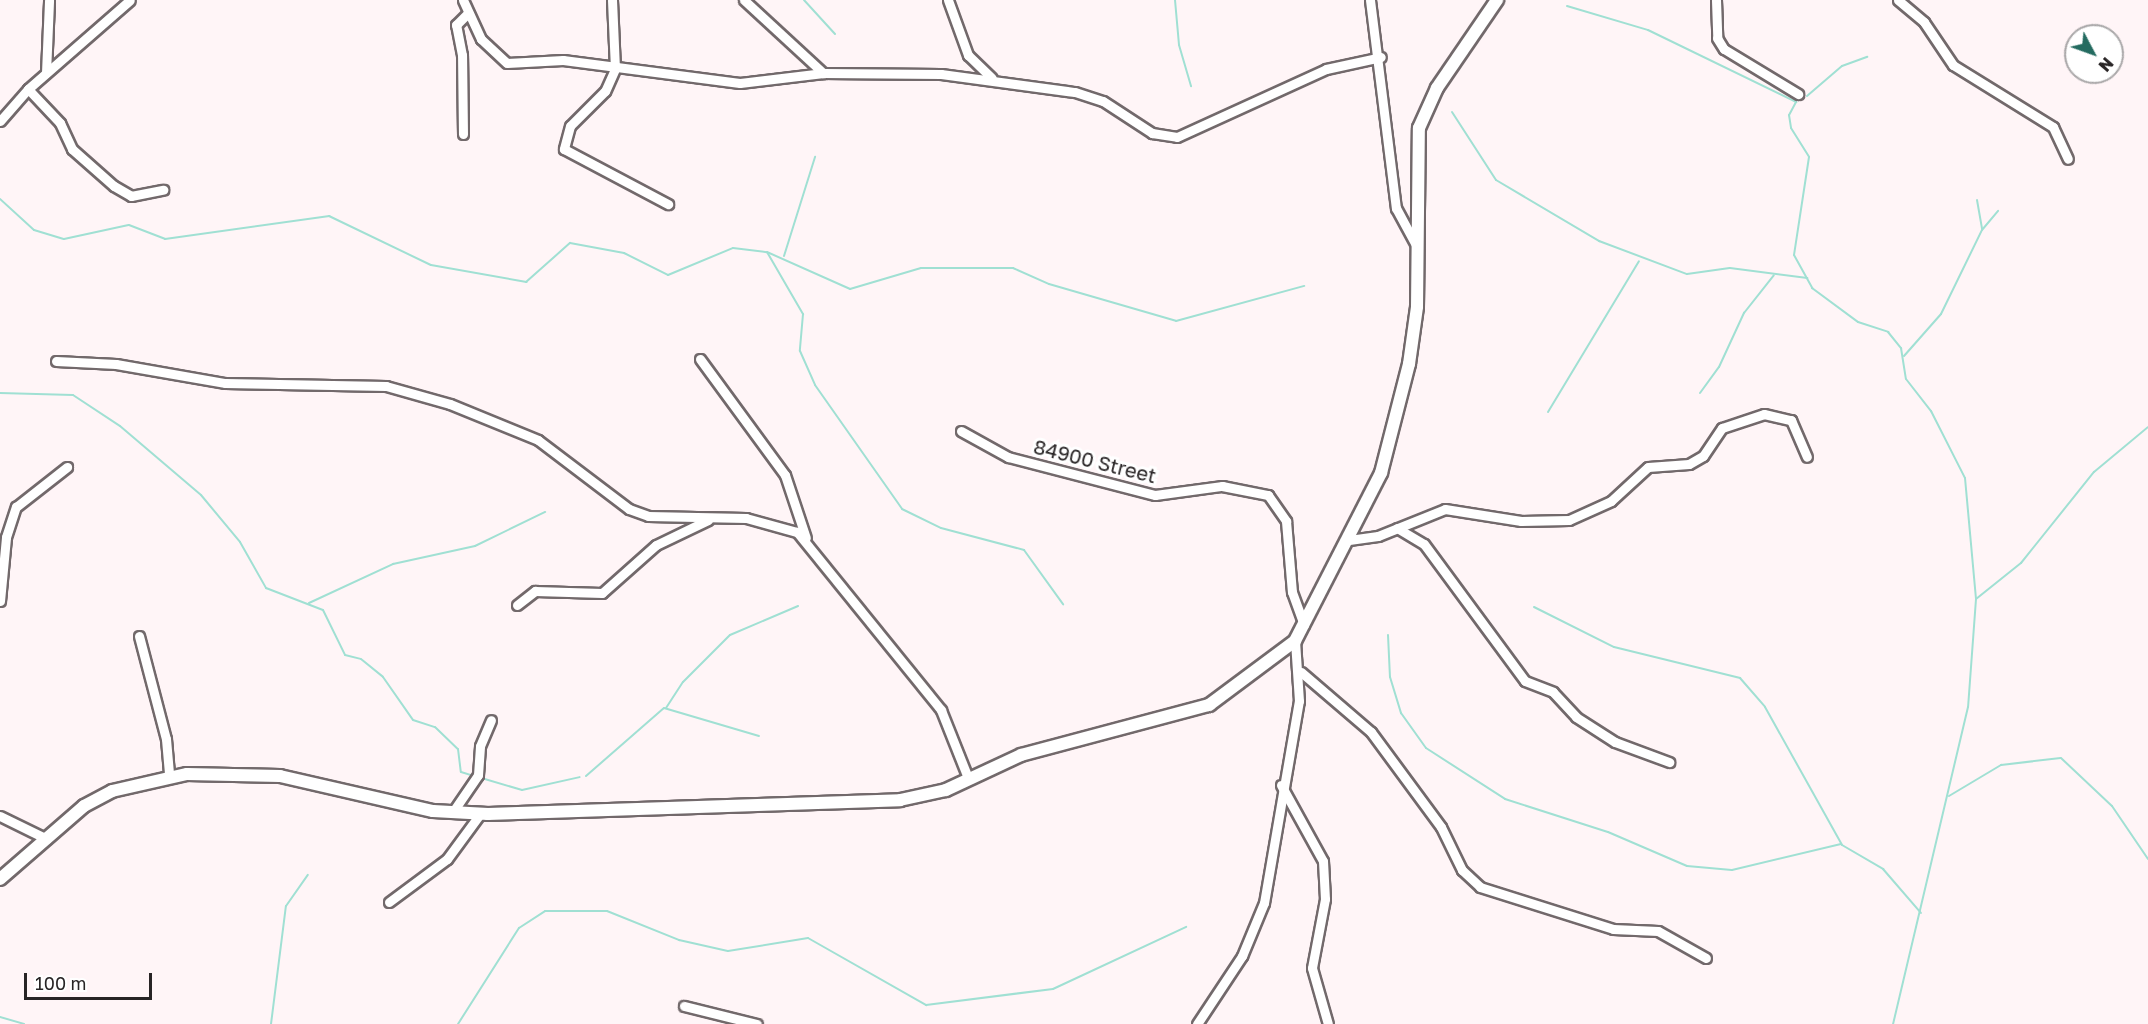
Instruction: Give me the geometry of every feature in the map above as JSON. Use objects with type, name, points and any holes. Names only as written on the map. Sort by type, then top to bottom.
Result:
[{"type":"street","points":[[46,73],[50,0]]},
{"type":"street","points":[[0,121],[28,89],[130,0]]},
{"type":"street","points":[[462,0],[481,39],[507,63],[563,60],[615,69],[740,83],[823,73],[941,74],[1075,92],[1102,101],[1152,133],[1177,137],[1326,69],[1381,57]]},
{"type":"street","points":[[612,0],[615,69],[605,91],[570,126],[564,149],[668,204]]},
{"type":"street","points":[[744,0],[823,73]]},
{"type":"street","points":[[948,0],[968,54],[997,81]]},
{"type":"street","points":[[1370,0],[1381,57],[1396,208],[1418,248]]},
{"type":"street","points":[[0,879],[84,806],[112,791],[169,777],[280,776],[452,813],[480,814],[900,800],[946,790],[968,778],[1031,752],[1201,708],[1295,641],[1349,540],[1381,473],[1396,421],[1417,306],[1419,128],[1437,88],[1497,0]]},
{"type":"street","points":[[1716,0],[1717,38],[1724,49],[1798,94]]},
{"type":"street","points":[[1898,0],[1924,22],[1953,65],[2053,127],[2068,159]]},
{"type":"street","points":[[463,134],[462,55],[456,25],[468,13]]},
{"type":"street","points":[[28,89],[53,114],[72,149],[114,186],[131,196],[163,190]]},
{"type":"street","points":[[700,359],[785,475],[806,538],[941,710],[968,778]]},
{"type":"street","points":[[56,361],[116,364],[225,383],[386,386],[450,404],[538,440],[629,509],[648,516],[713,517],[764,521],[806,538]]},
{"type":"street","points":[[1349,540],[1397,528],[1445,509],[1521,522],[1569,520],[1611,501],[1648,467],[1689,464],[1703,456],[1722,428],[1764,414],[1791,420],[1807,457]]},
{"type":"street","name":"84900 Street","points":[[961,431],[1016,460],[1155,495],[1222,486],[1268,495],[1286,521],[1292,592],[1304,625]]},
{"type":"street","points":[[0,601],[6,537],[16,507],[67,467]]},
{"type":"street","points":[[517,605],[535,591],[602,593],[656,546],[713,517]]},
{"type":"street","points":[[1397,528],[1424,544],[1525,681],[1553,692],[1576,717],[1615,742],[1669,762]]},
{"type":"street","points":[[139,636],[166,739],[169,777]]},
{"type":"street","points":[[1197,1024],[1257,926],[1301,672],[1295,641]]},
{"type":"street","points":[[1301,672],[1371,732],[1442,827],[1462,870],[1480,887],[1612,929],[1658,931],[1706,958]]},
{"type":"street","points":[[452,813],[477,775],[480,746],[491,720]]},
{"type":"street","points":[[1281,785],[1323,861],[1325,899],[1312,968],[1328,1024]]},
{"type":"street","points":[[389,902],[447,859],[480,814]]},
{"type":"street","points":[[0,816],[47,839]]},
{"type":"street","points":[[684,1006],[758,1024]]},
{"type":"waterway","points":[[804,0],[835,34]]},
{"type":"waterway","points":[[1175,0],[1179,45],[1191,86]]},
{"type":"waterway","points":[[1567,6],[1648,30],[1796,102],[1789,115],[1791,128],[1809,157],[1794,255],[1812,288],[1858,322],[1888,332],[1901,348],[1906,379],[1931,411],[1965,478],[1976,599],[1968,707],[1893,1024]]},
{"type":"waterway","points":[[1807,96],[1842,66],[1867,57]]},
{"type":"waterway","points":[[1452,112],[1496,180],[1599,241],[1687,274],[1730,268],[1807,278]]},
{"type":"waterway","points":[[784,256],[815,157]]},
{"type":"waterway","points":[[0,199],[34,230],[64,239],[129,225],[165,239],[329,216],[431,265],[526,282],[570,243],[624,253],[668,275],[733,248],[767,252],[850,289],[921,268],[1013,268],[1049,284],[1176,321],[1304,286]]},
{"type":"waterway","points":[[1977,200],[1982,229]]},
{"type":"waterway","points":[[1904,356],[1941,314],[1982,230],[1998,211]]},
{"type":"waterway","points":[[767,252],[803,314],[800,351],[815,385],[902,509],[941,528],[1024,550],[1063,604]]},
{"type":"waterway","points":[[1548,412],[1639,261]]},
{"type":"waterway","points":[[1700,393],[1719,367],[1744,313],[1774,275]]},
{"type":"waterway","points":[[0,393],[73,395],[120,426],[201,495],[240,542],[266,588],[323,610],[345,655],[361,659],[383,677],[413,720],[435,727],[458,749],[461,772],[474,776]]},
{"type":"waterway","points":[[1976,599],[2021,563],[2094,472],[2148,427]]},
{"type":"waterway","points":[[309,603],[393,564],[475,546],[545,512]]},
{"type":"waterway","points":[[666,708],[683,682],[730,635],[798,606]]},
{"type":"waterway","points":[[1534,607],[1614,647],[1740,678],[1765,707],[1842,845],[1883,869],[1921,913]]},
{"type":"waterway","points":[[1388,635],[1390,677],[1401,713],[1426,748],[1505,799],[1608,832],[1687,866],[1732,870],[1841,844]]},
{"type":"waterway","points":[[586,776],[664,708],[759,736]]},
{"type":"waterway","points":[[1949,796],[2001,765],[2061,758],[2112,806],[2148,859]]},
{"type":"waterway","points":[[478,777],[522,790],[580,777]]},
{"type":"waterway","points":[[271,1024],[286,906],[308,875]]},
{"type":"waterway","points":[[458,1024],[519,928],[545,911],[607,911],[679,940],[728,951],[808,938],[926,1005],[1053,989],[1186,927]]},
{"type":"waterway","points":[[0,1017],[24,1024]]}]
